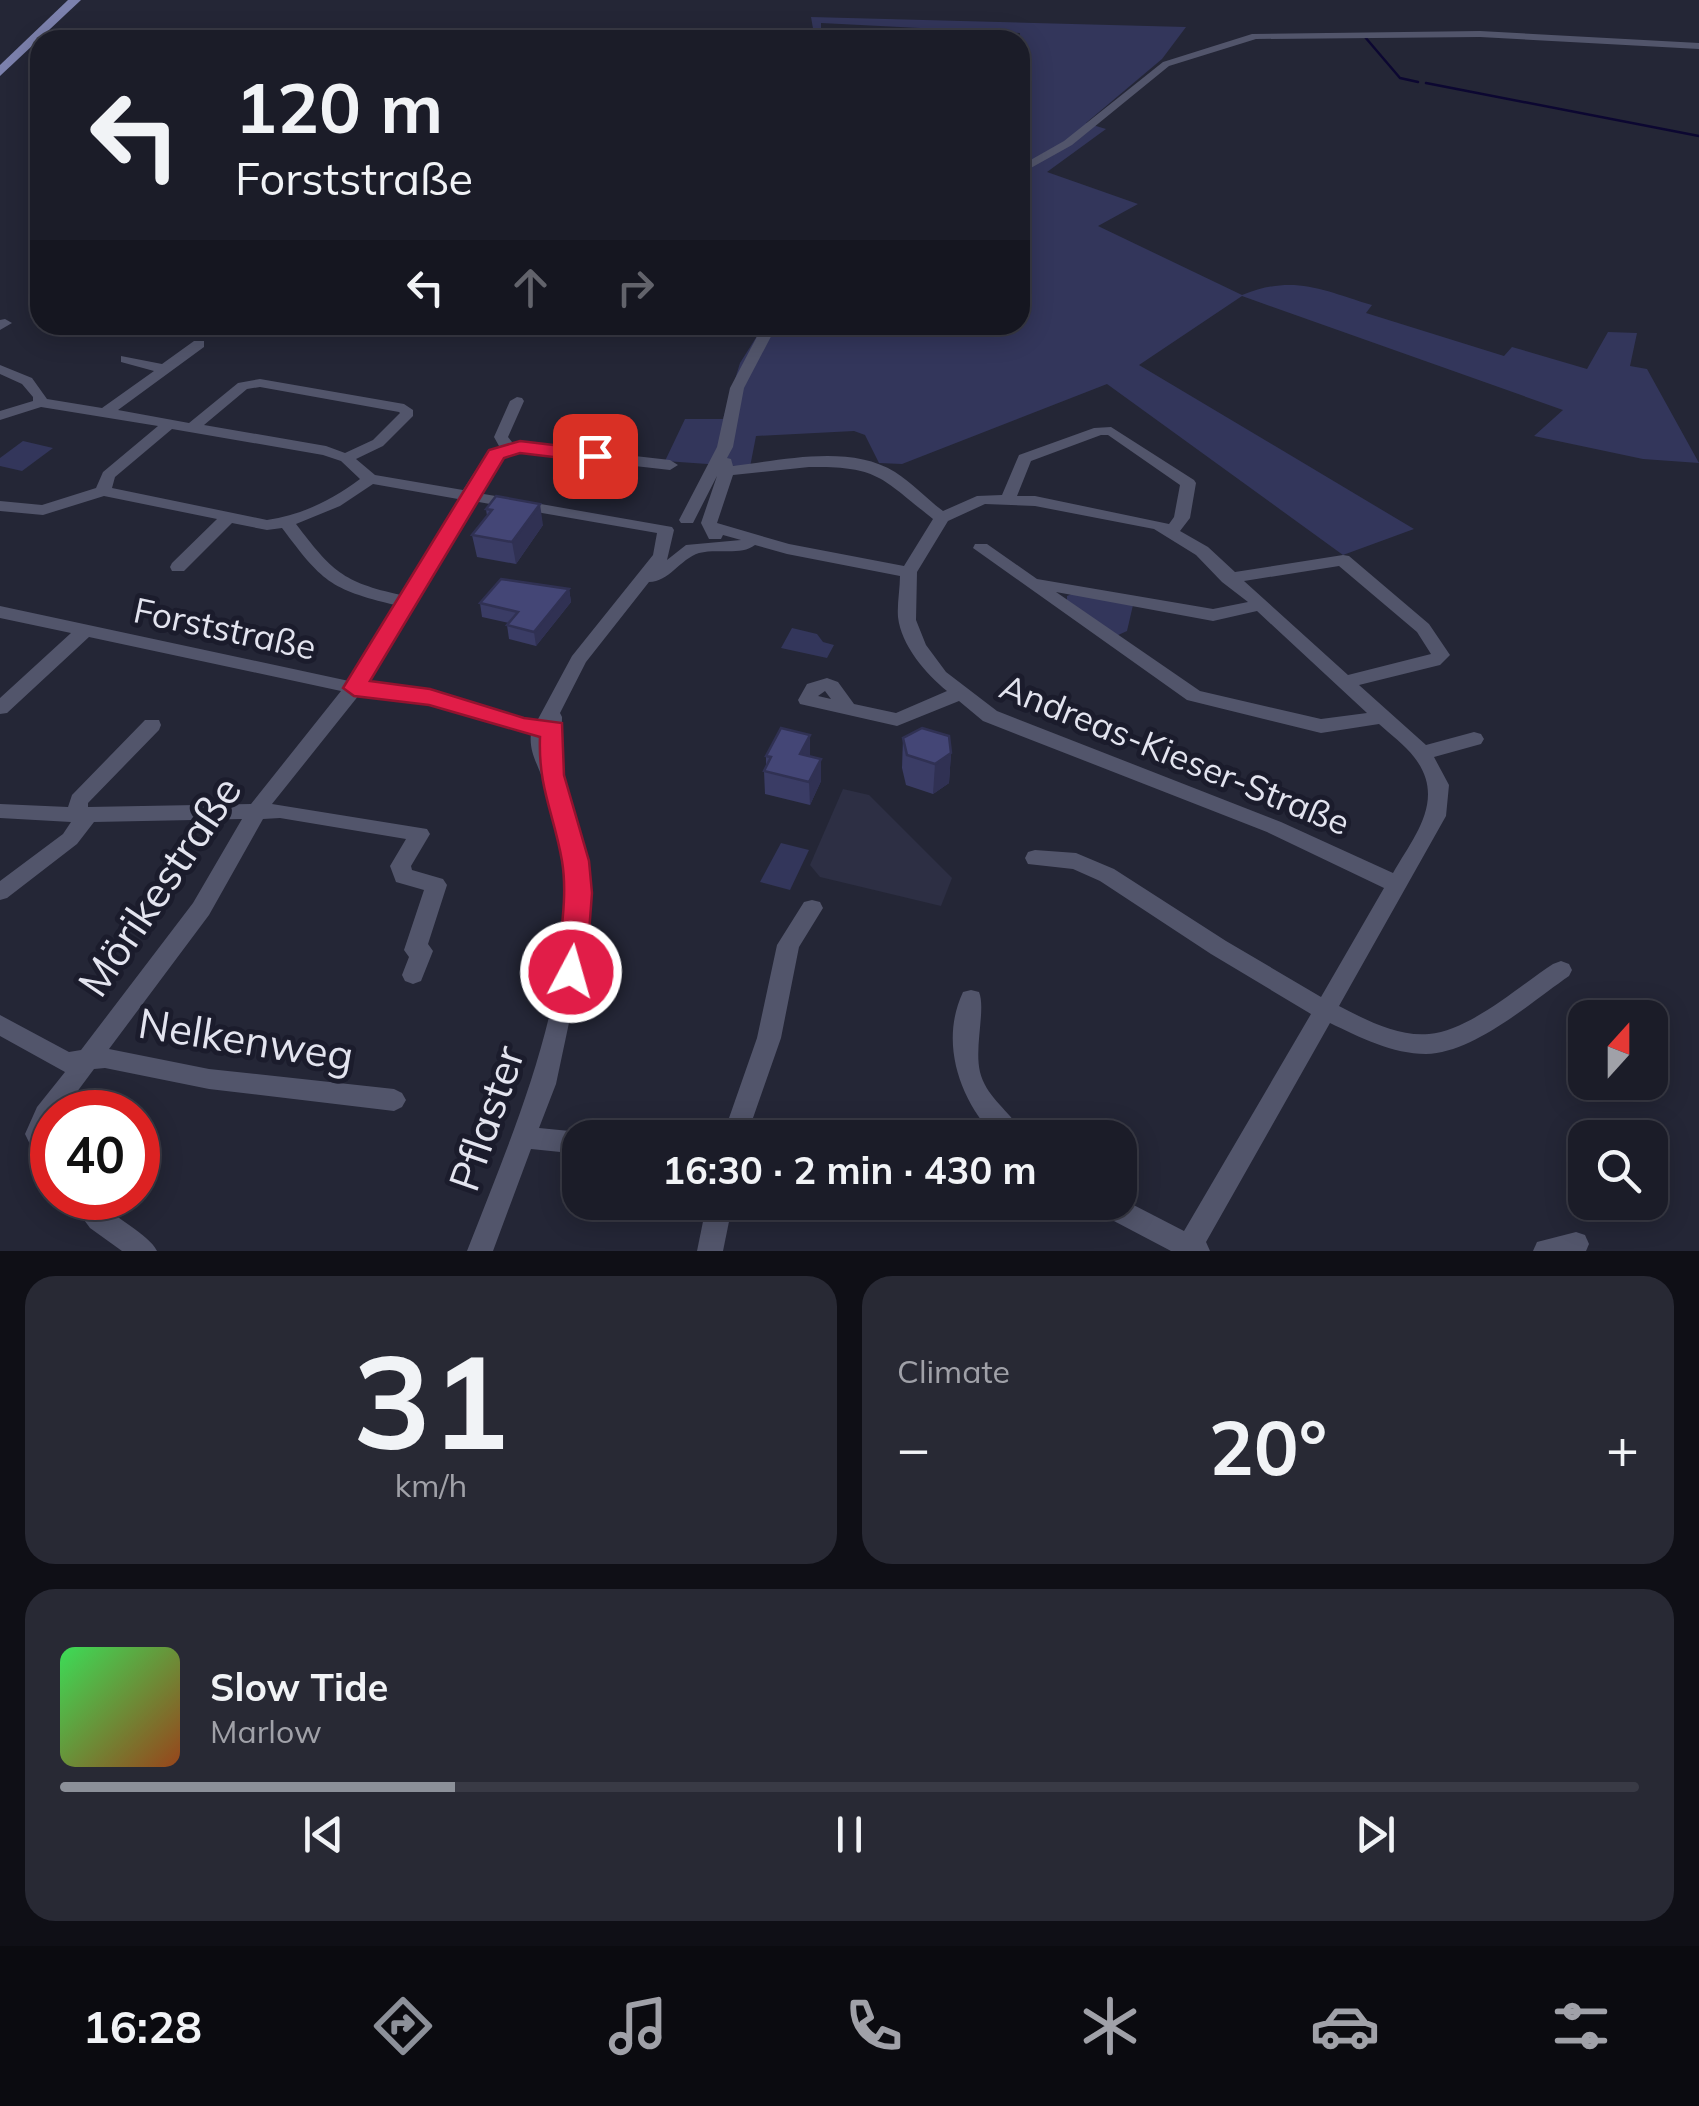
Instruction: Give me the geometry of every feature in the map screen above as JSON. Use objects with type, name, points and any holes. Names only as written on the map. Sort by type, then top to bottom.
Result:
[{"type":"main road","points":[[44,30],[75,0]]},
{"type":"main road","points":[[0,72],[30,43]]},
{"type":"street","points":[[1030,165],[1068,143],[1166,64],[1255,36],[1480,34],[1699,46]]},
{"type":"street","points":[[631,595],[705,536],[726,471],[725,447],[746,364],[764,335]]},
{"type":"street","points":[[106,412],[200,344]]},
{"type":"street","points":[[126,358],[164,369]]},
{"type":"street","points":[[0,369],[27,381],[40,396],[40,404]]},
{"type":"street","points":[[192,428],[243,386],[260,383],[404,408],[408,413],[392,432],[346,458]]},
{"type":"street","points":[[517,400],[502,437],[508,447],[670,465]]},
{"type":"street","points":[[0,416],[40,404],[106,412],[326,450],[346,458],[370,480],[667,536],[705,536],[909,572],[942,518],[963,505],[1008,497],[1172,530],[1422,753],[1439,784],[1440,800],[1436,816],[1323,1009],[1190,1250],[1135,1220]]},
{"type":"street","points":[[102,491],[108,475],[168,425]]},
{"type":"street","points":[[1008,497],[1024,458],[1098,430],[1111,431],[1188,483],[1182,518],[1172,530]]},
{"type":"street","name":"Mörikestraße","points":[[67,1090],[201,909],[258,810],[354,688],[488,462],[508,447]]},
{"type":"street","points":[[631,595],[667,536],[687,520],[725,447]]},
{"type":"street","points":[[726,471],[825,464],[868,466],[888,475],[942,518]]},
{"type":"street","points":[[0,506],[43,510],[102,491],[267,525],[287,523],[339,500],[370,480]]},
{"type":"street","points":[[178,567],[228,518]]},
{"type":"street","points":[[687,520],[705,536]]},
{"type":"street","points":[[287,523],[329,578],[342,587],[407,602]]},
{"type":"street","points":[[982,548],[1194,696],[1321,726],[1380,716]]},
{"type":"street","points":[[1228,578],[1343,560],[1414,619],[1442,655],[1434,661],[1344,682]]},
{"type":"street","name":"Andreas-Kieser-Straße","points":[[909,572],[905,603],[913,638],[958,694],[1004,723],[1274,827],[1396,884]]},
{"type":"street","points":[[1029,582],[1213,616],[1258,606]]},
{"type":"street","name":"Pflaster","points":[[480,1251],[526,1138],[564,1009],[576,938],[576,861],[551,775],[538,745],[548,729],[553,706],[578,660],[631,595]]},
{"type":"street","name":"Forststraße","points":[[0,612],[354,688],[430,697],[522,726],[548,729]]},
{"type":"street","points":[[0,708],[83,632]]},
{"type":"street","points":[[848,709],[897,720],[958,694]]},
{"type":"street","points":[[0,892],[70,839],[79,800],[152,725]]},
{"type":"street","points":[[1422,753],[1474,739]]},
{"type":"street","points":[[0,811],[76,815],[258,810],[420,834],[400,866],[404,876],[436,885],[415,950],[422,950],[414,975]]},
{"type":"street","points":[[1036,858],[1076,860],[1107,874],[1323,1009],[1390,1038],[1423,1045],[1466,1032],[1560,970]]},
{"type":"street","points":[[740,1120],[768,1038],[788,945],[812,908]]},
{"type":"street","points":[[970,1000],[964,1034],[967,1080],[995,1120]]},
{"type":"street","name":"Nelkenweg","points":[[0,1024],[66,1062],[105,1058],[209,1080],[394,1100]]},
{"type":"street","points":[[526,1138],[562,1141]]},
{"type":"street","points":[[100,1220],[144,1251]]},
{"type":"street","points":[[710,1251],[716,1220]]},
{"type":"street","points":[[1546,1251],[1576,1244]]},
{"type":"shaded area","points":[[811,17],[1186,27],[1162,59],[1086,123],[1106,129],[1047,172],[1138,204],[1098,226],[1242,295],[1277,286],[1308,286],[1372,305],[1366,313],[1504,356],[1512,347],[1587,369],[1608,332],[1637,333],[1630,366],[1647,369],[1699,463],[1643,459],[1534,436],[1563,410],[1242,296],[1139,365],[1414,529],[1343,555],[1107,384],[902,464],[879,463],[865,435],[854,431],[756,436],[750,467],[665,461],[685,419],[723,419],[740,363],[758,335],[1030,335],[1030,30],[821,23],[821,30],[813,30]]},
{"type":"shaded area","points":[[23,441],[53,448],[22,471],[0,466],[0,458]]},
{"type":"shaded area","points":[[1074,593],[1133,605],[1127,631],[1116,636],[1067,602],[1067,596]]},
{"type":"shaded area","points":[[792,628],[817,634],[823,642],[834,645],[827,658],[781,648]]},
{"type":"shaded area","points":[[843,789],[869,795],[952,878],[941,906],[820,877],[810,865]]},
{"type":"shaded area","points":[[781,843],[809,850],[790,890],[760,882]]},
{"type":"building","points":[[496,496],[540,504],[512,542],[472,535],[492,510],[486,509]]},
{"type":"building","points":[[501,579],[569,589],[534,632],[507,625],[518,612],[480,603]]},
{"type":"building","points":[[781,728],[810,735],[800,754],[821,759],[809,782],[764,771],[771,757],[766,756]]},
{"type":"building","points":[[922,728],[949,736],[951,753],[935,764],[907,755],[903,738]]},
{"type":"waterway","points":[[1365,37],[1400,78],[1418,82]]},
{"type":"waterway","points":[[1426,83],[1699,136]]},
{"type":"route","points":[[571,972],[576,938],[576,861],[551,775],[553,730],[522,726],[430,697],[354,688],[496,454],[508,447],[520,447],[595,456]]}]
